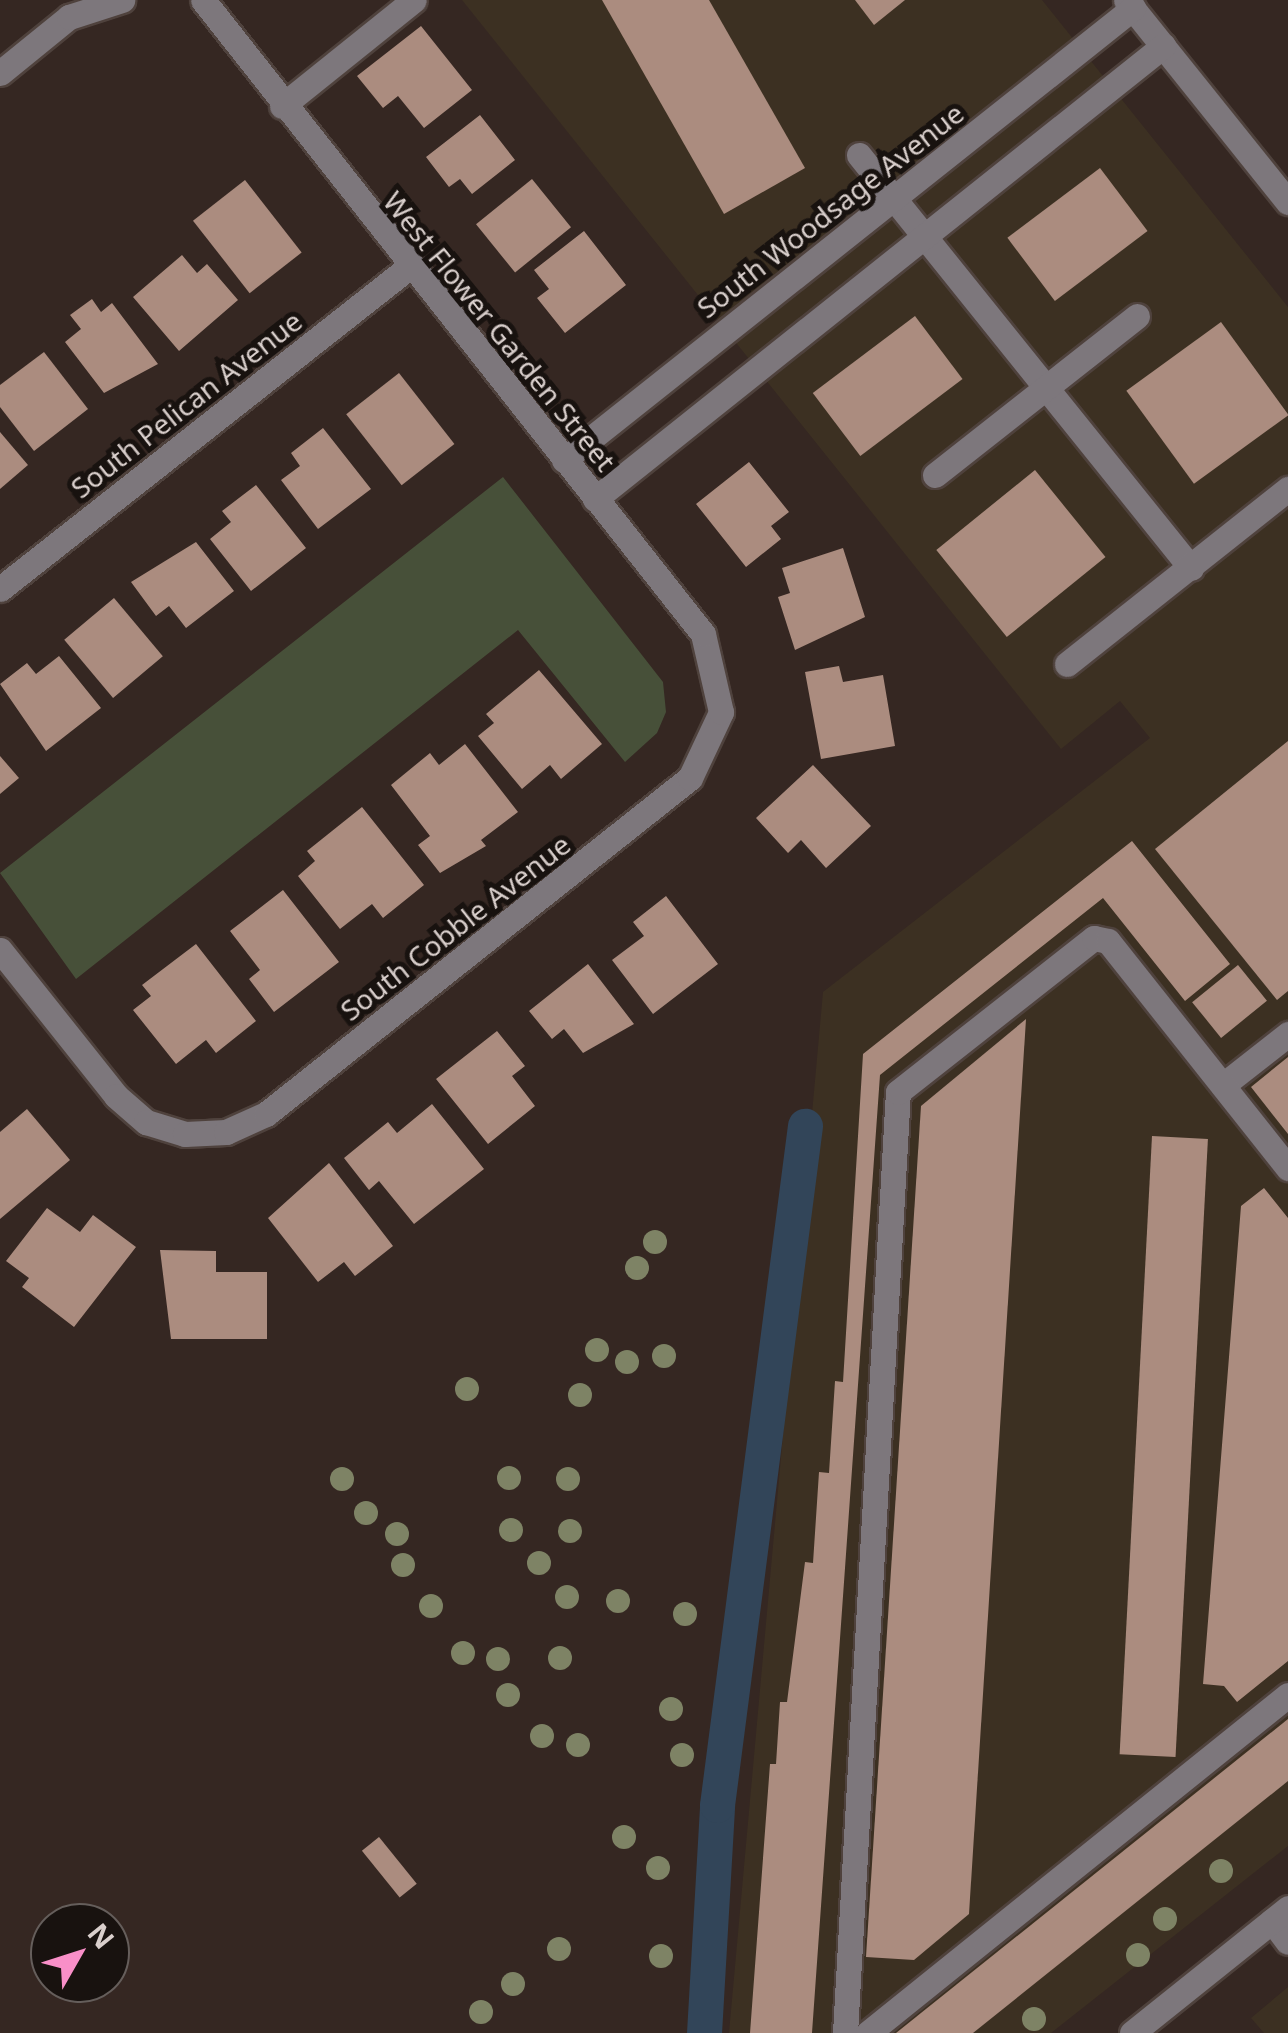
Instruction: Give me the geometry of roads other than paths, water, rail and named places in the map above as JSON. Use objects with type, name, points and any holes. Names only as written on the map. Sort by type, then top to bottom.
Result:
[{"type":"street","points":[[0,73],[69,17],[122,0]]},
{"type":"street","name":"West Flower Garden Street","points":[[203,0],[282,106],[703,634],[721,712]]},
{"type":"street","points":[[282,106],[414,0]]},
{"type":"street","points":[[1130,4],[1288,202]]},
{"type":"street","name":"South Woodsage Avenue","points":[[564,460],[894,198],[1130,4]]},
{"type":"street","points":[[595,499],[1163,46]]},
{"type":"street","points":[[859,155],[1191,568]]},
{"type":"street","name":"South Pelican Avenue","points":[[0,588],[409,267]]},
{"type":"street","points":[[934,476],[1137,316]]},
{"type":"street","points":[[1068,664],[1288,489]]},
{"type":"street","name":"South Cobble Avenue","points":[[0,950],[116,1096],[146,1122],[185,1134],[226,1132],[266,1114],[690,778],[721,712]]},
{"type":"street","points":[[844,2033],[898,1092],[1094,938],[1108,942],[1288,1168]]},
{"type":"street","points":[[1223,1085],[1288,1034]]},
{"type":"street","points":[[868,2033],[1288,1695]]},
{"type":"street","points":[[1132,2033],[1280,1914],[1288,1942]]},
{"type":"waterway","points":[[704,2033],[717,1805],[805,1126]]}]
